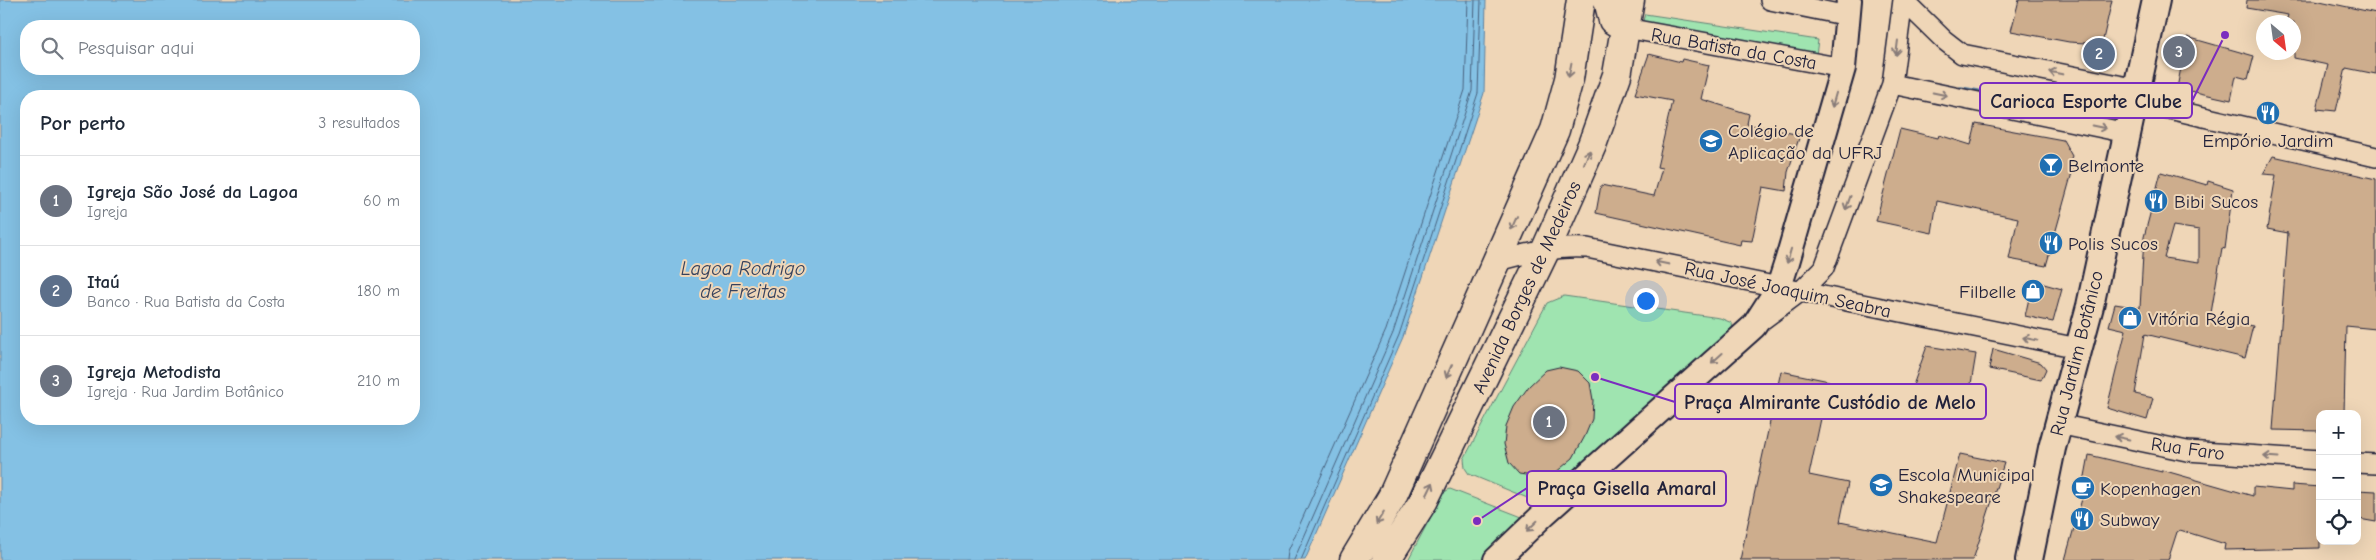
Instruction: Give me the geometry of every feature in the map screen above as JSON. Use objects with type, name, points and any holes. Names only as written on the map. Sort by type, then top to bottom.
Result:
[{"type":"highway","name":"Avenida Borges de Medeiros","points":[[1354,560],[1392,497],[1555,130],[1569,79],[1581,0]]},
{"type":"highway","points":[[1608,0],[1613,20],[1626,28]]},
{"type":"highway","name":"Avenida Borges de Medeiros","points":[[1386,560],[1424,500],[1546,249],[1592,145],[1617,75],[1630,0]]},
{"type":"main road","name":"Rua Jardim Botânico","points":[[2029,560],[2058,424],[2090,306],[2156,0]]},
{"type":"street","points":[[1770,0],[1848,8],[1843,68],[1789,290]]},
{"type":"street","points":[[1903,0],[1944,40],[1962,54],[2136,95],[2376,157]]},
{"type":"street","points":[[1500,558],[1552,506],[1754,326],[1789,290],[1824,268],[1892,84],[1903,0]]},
{"type":"street","name":"Rua Batista da Costa","points":[[1626,28],[1843,68]]},
{"type":"street","points":[[1892,84],[2127,133]]},
{"type":"street","name":"Rua José Joaquim Seabra","points":[[1498,261],[1546,249],[1587,248],[2078,348]]},
{"type":"street","name":"Rua Faro","points":[[2058,424],[2186,451],[2316,460]]},
{"type":"street","points":[[2361,463],[2376,464]]},
{"type":"green space","points":[[1645,14],[1818,40],[1815,63],[1640,31]]},
{"type":"green space","points":[[1564,296],[1720,318],[1732,323],[1733,332],[1542,504],[1469,474],[1465,468],[1464,459],[1547,303]]},
{"type":"green space","points":[[1450,489],[1522,517],[1524,525],[1488,560],[1408,560],[1444,492]]},
{"type":"water","name":"Lagoa Rodrigo de Freitas","points":[[0,0],[1486,0],[1484,93],[1403,337],[1305,560],[0,560]]},
{"type":"building","points":[[2019,0],[2112,0],[2102,44],[2069,42],[2011,31]]},
{"type":"building","points":[[2247,0],[2315,0],[2376,13],[2376,74],[2346,68],[2336,111],[2317,109],[2328,65],[2301,59],[2301,15],[2288,15],[2246,8]]},
{"type":"building","points":[[2187,37],[2254,56],[2248,79],[2236,76],[2231,100],[2177,88]]},
{"type":"building","points":[[1649,54],[1681,62],[1682,59],[1709,65],[1701,99],[1749,114],[1747,124],[1800,135],[1788,172],[1786,191],[1763,187],[1752,241],[1741,240],[1740,245],[1596,213],[1601,185],[1654,196],[1662,168],[1657,167],[1672,101],[1635,94]]},
{"type":"building","points":[[1976,124],[2063,140],[2072,156],[2068,165],[2073,169],[2046,266],[2009,259],[2018,218],[1937,201],[1932,233],[1876,221],[1900,129],[1938,138],[1939,135],[1971,145]]},
{"type":"building","points":[[2273,156],[2376,179],[2376,329],[2346,326],[2344,410],[2316,410],[2316,431],[2273,430],[2288,233],[2267,229],[2276,175],[2263,174]]},
{"type":"building","points":[[2161,172],[2207,185],[2208,181],[2233,189],[2225,249],[2222,248],[2210,319],[2253,326],[2245,358],[2145,334],[2135,394],[2153,398],[2147,420],[2107,408],[2126,330],[2109,326],[2115,304],[2140,308],[2144,237]],"holes":[[[2173,226],[2199,230],[2199,263],[2164,258]]]},
{"type":"building","points":[[2033,281],[2062,289],[2053,322],[2025,316]]},
{"type":"building","points":[[1927,346],[1976,354],[1967,408],[1910,394]]},
{"type":"building","points":[[1993,349],[2041,363],[2046,369],[2041,380],[1989,369]]},
{"type":"building","points":[[1559,367],[1578,371],[1590,383],[1593,400],[1592,419],[1573,458],[1555,473],[1539,477],[1519,474],[1509,463],[1504,444],[1506,426],[1514,407],[1529,386],[1546,370]]},
{"type":"building","points":[[1781,371],[1829,381],[1809,475],[1848,483],[1840,522],[1937,542],[1960,454],[2004,463],[1973,560],[1740,560]]},
{"type":"building","points":[[2089,455],[2162,472],[2162,470],[2253,496],[2253,487],[2292,491],[2292,485],[2316,487],[2316,545],[2320,545],[2320,548],[2224,550],[2225,544],[2180,530],[2177,532],[2168,560],[2065,560],[2085,488],[2083,487]]},
{"type":"building","points":[[2361,490],[2376,491],[2376,522],[2361,519]]},
{"type":"waterway","points":[[1961,89],[2087,111]]},
{"type":"place","name":"Carioca Esporte Clube","points":[[2225,35]]},
{"type":"place","name":"Igreja Metodista","points":[[2179,52]]},
{"type":"place","name":"Itaú","points":[[2099,54]]},
{"type":"place","name":"Empório Jardim","points":[[2268,113]]},
{"type":"place","name":"Colégio de Aplicação da UFRJ","points":[[1711,141]]},
{"type":"place","name":"Belmonte","points":[[2051,165]]},
{"type":"place","name":"Bibi Sucos","points":[[2156,201]]},
{"type":"place","name":"Polis Sucos","points":[[2051,243]]},
{"type":"place","name":"Filbelle","points":[[2033,291]]},
{"type":"place","name":"Vitória Régia","points":[[2130,318]]},
{"type":"place","name":"Praça Almirante Custódio de Melo","points":[[1595,377]]},
{"type":"place","name":"Igreja São José da Lagoa","points":[[1549,422]]},
{"type":"place","name":"Escola Municipal Shakespeare","points":[[1881,485]]},
{"type":"place","name":"Kopenhagen","points":[[2083,488]]},
{"type":"place","name":"Subway","points":[[2082,519]]},
{"type":"place","name":"Praça Gisella Amaral","points":[[1477,521]]}]
